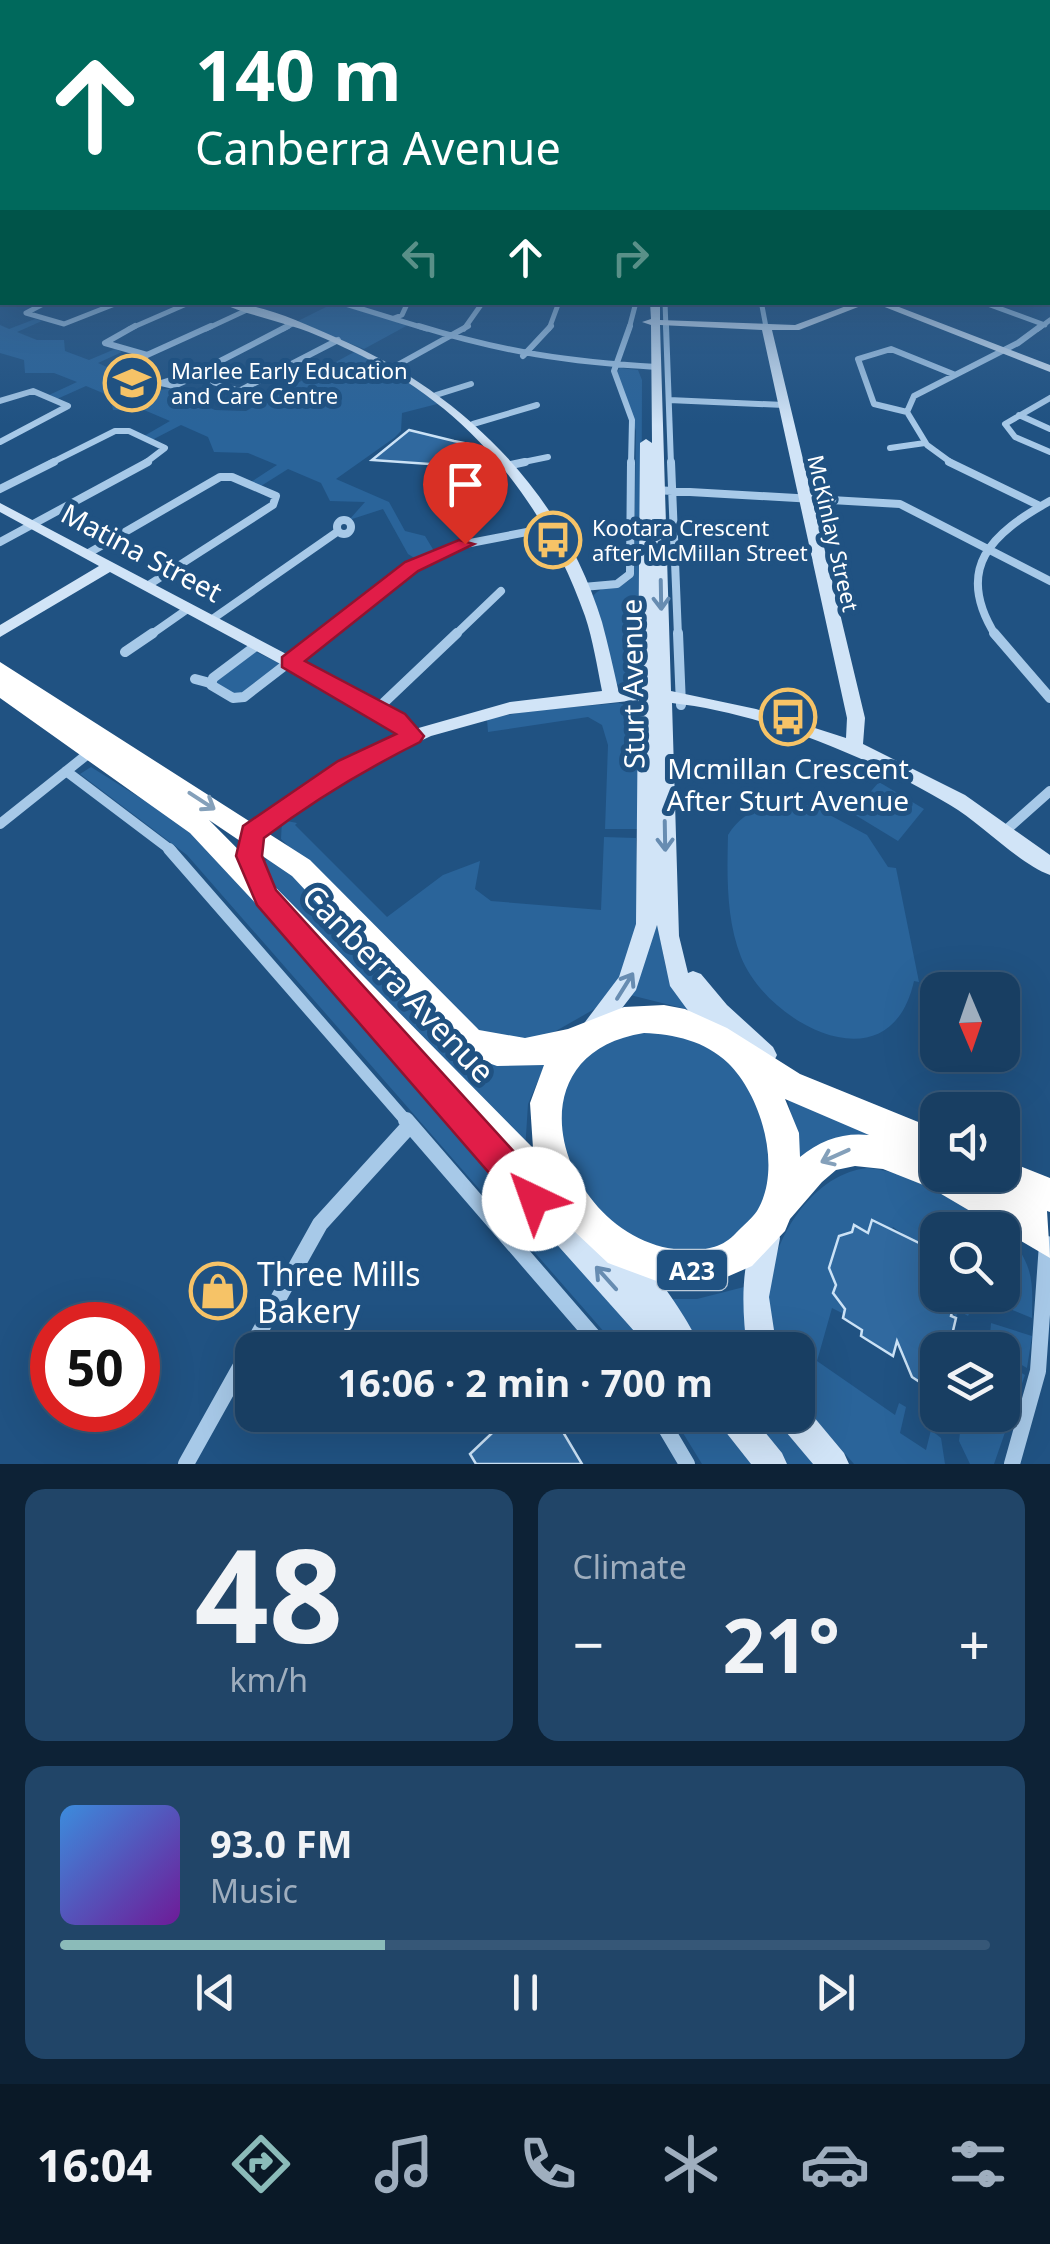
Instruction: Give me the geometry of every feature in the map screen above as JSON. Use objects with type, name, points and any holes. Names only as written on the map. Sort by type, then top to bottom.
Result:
[{"type":"highway","name":"Canberra Avenue","points":[[0,669],[100,744],[199,826],[260,884],[347,987],[597,1234],[642,1261],[693,1270],[740,1254],[822,1161],[846,1150],[868,1149],[917,1165],[1048,1237]]},
{"type":"highway","name":"Canberra Avenue","points":[[7,694],[252,833],[301,868],[468,1041],[500,1054],[528,1055],[620,1022],[662,1019],[696,1028],[785,1083],[920,1139]]},
{"type":"highway","points":[[199,826],[224,834],[252,833],[249,852],[260,884]]},
{"type":"highway","points":[[260,884],[260,858],[279,853]]},
{"type":"highway","name":"Canberra Avenue","points":[[583,1038],[553,1080],[544,1128],[556,1172],[597,1234]]},
{"type":"highway","points":[[734,1050],[769,1098],[782,1133],[784,1173],[774,1217]]},
{"type":"highway","points":[[1020,1182],[1050,1195]]},
{"type":"highway","points":[[1006,1192],[1021,1202],[1048,1237]]},
{"type":"street","points":[[41,305],[26,313],[64,324],[112,305]]},
{"type":"street","points":[[184,305],[110,337],[105,344],[147,355],[249,309]]},
{"type":"street","points":[[234,305],[338,340],[394,368],[472,424],[512,465],[554,527],[583,587],[612,697]]},
{"type":"street","points":[[348,305],[523,356],[651,367]]},
{"type":"street","points":[[392,319],[402,314],[406,305]]},
{"type":"street","points":[[394,368],[476,320],[482,305]]},
{"type":"street","points":[[523,356],[554,323],[558,305]]},
{"type":"street","points":[[614,365],[636,315],[636,305]]},
{"type":"street","name":"Sturt Avenue","points":[[648,305],[656,322]]},
{"type":"street","name":"Sturt Avenue","points":[[583,1038],[622,994],[643,947],[647,924],[668,701],[659,490],[669,400],[655,305]]},
{"type":"street","name":"Sturt Avenue","points":[[664,305],[656,322],[651,367],[668,701],[667,920],[678,979],[734,1050]]},
{"type":"street","points":[[656,322],[805,326],[859,305]]},
{"type":"street","points":[[884,305],[1050,369]]},
{"type":"street","points":[[992,305],[1049,322]]},
{"type":"street","points":[[762,306],[766,327]]},
{"type":"street","points":[[907,412],[914,396],[1049,322]]},
{"type":"street","points":[[294,323],[194,375],[239,391],[338,340]]},
{"type":"street","name":"McKinlay Street","points":[[766,327],[856,718],[854,748]]},
{"type":"street","points":[[952,374],[895,350],[878,350],[858,359],[874,404],[907,412],[925,443],[939,455],[1045,503]]},
{"type":"street","name":"Sturt Avenue","points":[[583,587],[617,584],[630,574],[632,420],[616,381],[614,365]]},
{"type":"street","points":[[436,395],[471,384]]},
{"type":"street","points":[[0,402],[33,391],[68,406],[0,442]]},
{"type":"street","points":[[1050,398],[1006,422],[1007,430],[1050,452]]},
{"type":"street","points":[[669,400],[784,406]]},
{"type":"street","points":[[472,424],[537,405]]},
{"type":"street","points":[[1019,415],[1050,429]]},
{"type":"street","points":[[0,489],[116,431],[129,431],[165,448],[161,455],[0,542]]},
{"type":"street","points":[[890,448],[925,443]]},
{"type":"street","points":[[512,465],[548,457]]},
{"type":"street","points":[[87,554],[220,477],[234,477],[276,496],[274,504],[146,586]]},
{"type":"street","points":[[659,490],[904,505],[1050,581]]},
{"type":"street","points":[[1045,503],[1008,526],[987,548],[978,579],[985,615],[1009,655],[1050,698]]},
{"type":"street","name":"Matina Street","points":[[0,508],[377,709],[412,736]]},
{"type":"street","points":[[194,679],[210,683],[233,698],[243,698],[430,556],[469,543],[554,527]]},
{"type":"street","points":[[211,620],[337,532]]},
{"type":"street","points":[[2,633],[110,566]]},
{"type":"street","points":[[377,709],[501,591]]},
{"type":"street","points":[[125,652],[189,608]]},
{"type":"street","points":[[210,683],[257,645]]},
{"type":"street","points":[[252,833],[331,777],[412,736],[504,709],[612,697],[668,701],[775,720],[854,748],[923,780],[1004,831],[1050,866]]},
{"type":"street","points":[[0,824],[100,744]]},
{"type":"street","points":[[66,770],[156,834],[589,1332]]},
{"type":"street","points":[[1004,831],[1050,791]]},
{"type":"street","points":[[667,920],[686,970],[741,1034],[777,1063],[892,1125]]},
{"type":"street","points":[[347,987],[655,1332]]},
{"type":"street","points":[[186,1464],[320,1224],[410,1124]]},
{"type":"street","points":[[760,1332],[756,1284],[774,1217]]},
{"type":"street","points":[[597,1234],[642,1282],[675,1332]]},
{"type":"street","points":[[1012,1464],[1038,1371],[1048,1237]]},
{"type":"street","points":[[668,1432],[687,1464]]},
{"type":"street","points":[[745,1432],[770,1464]]},
{"type":"street","points":[[806,1432],[833,1464]]},
{"type":"shaded area","points":[[330,305],[341,305],[408,325],[364,349],[296,322]]},
{"type":"shaded area","points":[[35,319],[42,321],[17,332],[37,340],[64,340],[65,351],[89,360],[115,349],[122,352],[98,363],[120,373],[105,379],[106,386],[126,394],[176,388],[171,392],[215,410],[246,411],[356,351],[441,403],[402,413],[401,431],[394,438],[336,479],[389,502],[405,531],[425,536],[434,551],[416,559],[408,554],[383,509],[349,520],[365,502],[330,501],[321,483],[288,469],[261,486],[251,482],[277,465],[248,453],[214,452],[208,437],[181,425],[152,440],[144,436],[170,421],[144,410],[113,410],[110,396],[86,386],[57,399],[49,395],[77,382],[54,373],[25,373],[24,360],[0,353],[0,325],[9,329]]},
{"type":"shaded area","points":[[620,368],[638,370],[642,380],[641,657],[635,686],[622,689],[616,683],[593,596],[634,575],[636,431],[617,372]]},
{"type":"shaded area","points":[[254,651],[281,664],[237,696],[216,685],[216,680]]},
{"type":"shaded area","points":[[619,703],[632,707],[638,715],[638,829],[605,829],[608,745],[602,725],[588,717],[488,732],[487,719]]},
{"type":"shaded area","points":[[91,767],[185,826],[644,1332],[604,1332],[187,855],[80,774]]},
{"type":"shaded area","points":[[879,782],[924,809],[898,841],[852,813]]},
{"type":"shaded area","points":[[811,805],[867,835],[888,867],[896,868],[919,982],[914,981],[901,1014],[881,1033],[856,1039],[828,1035],[801,1022],[776,1004],[755,981],[741,957],[732,928],[728,835],[754,811]]},
{"type":"shaded area","points":[[282,820],[297,823],[387,917],[443,875],[480,861],[475,889],[491,901],[601,910],[604,837],[636,838],[639,923],[629,966],[598,1007],[533,1044],[479,1036],[281,839]]},
{"type":"shaded area","points":[[269,858],[277,858],[444,1031],[546,1062],[528,1104],[525,1151],[262,874],[259,867]]},
{"type":"shaded area","points":[[652,899],[666,968],[690,1010],[630,995],[650,945]]},
{"type":"shaded area","points":[[672,1029],[732,1061],[743,1072],[775,1150],[764,1209],[736,1243],[674,1257],[606,1224],[558,1151],[563,1078],[611,1035]]},
{"type":"shaded area","points":[[787,1095],[908,1144],[801,1165]]},
{"type":"shaded area","points":[[867,1168],[887,1171],[920,1182],[920,1192],[942,1192],[978,1212],[920,1212],[920,1247],[893,1227],[891,1231],[839,1236],[829,1268],[836,1285],[833,1293],[845,1309],[844,1314],[832,1308],[817,1361],[895,1415],[899,1403],[906,1407],[900,1433],[926,1450],[934,1432],[941,1438],[945,1464],[854,1464],[815,1419],[815,1332],[770,1332],[768,1288],[781,1242],[808,1201],[845,1174]]},
{"type":"shaded area","points":[[1020,1252],[1029,1271],[1032,1318],[1017,1312]]},
{"type":"shaded area","points":[[744,1287],[748,1332],[687,1332],[667,1299],[697,1299]]},
{"type":"shaded area","points":[[991,1323],[1019,1332],[990,1332]]},
{"type":"shaded area","points":[[1020,1332],[1032,1336],[1027,1368],[1020,1364]]},
{"type":"shaded area","points":[[682,1432],[733,1432],[759,1464],[702,1464]]},
{"type":"shaded area","points":[[758,1432],[793,1432],[819,1464],[783,1464]]},
{"type":"shaded area","points":[[960,1432],[1005,1432],[994,1464],[970,1464],[959,1441]]},
{"type":"building","points":[[409,430],[474,445],[458,466],[372,460]]},
{"type":"building","points":[[872,1220],[920,1244],[920,1312],[952,1312],[956,1318],[953,1332],[920,1332],[920,1382],[912,1377],[897,1341],[893,1356],[861,1336],[862,1330],[843,1318],[845,1309],[833,1293],[836,1285],[829,1268],[839,1236],[852,1232],[854,1225],[868,1233]]},
{"type":"building","points":[[493,1432],[563,1432],[582,1464],[476,1464],[470,1454]]},
{"type":"place","name":"Marlee Early Education and Care Centre","points":[[132,383]]},
{"type":"place","name":"Kootara Crescent after McMillan Street","points":[[553,540]]},
{"type":"place","name":"Mcmillan Crescent After Sturt Avenue","points":[[788,717]]},
{"type":"place","name":"Three Mills Bakery","points":[[218,1291]]},
{"type":"route","points":[[465,544],[412,566],[290,662],[397,720],[412,736],[346,768],[274,816],[252,833],[249,856],[266,897],[534,1199]]}]
